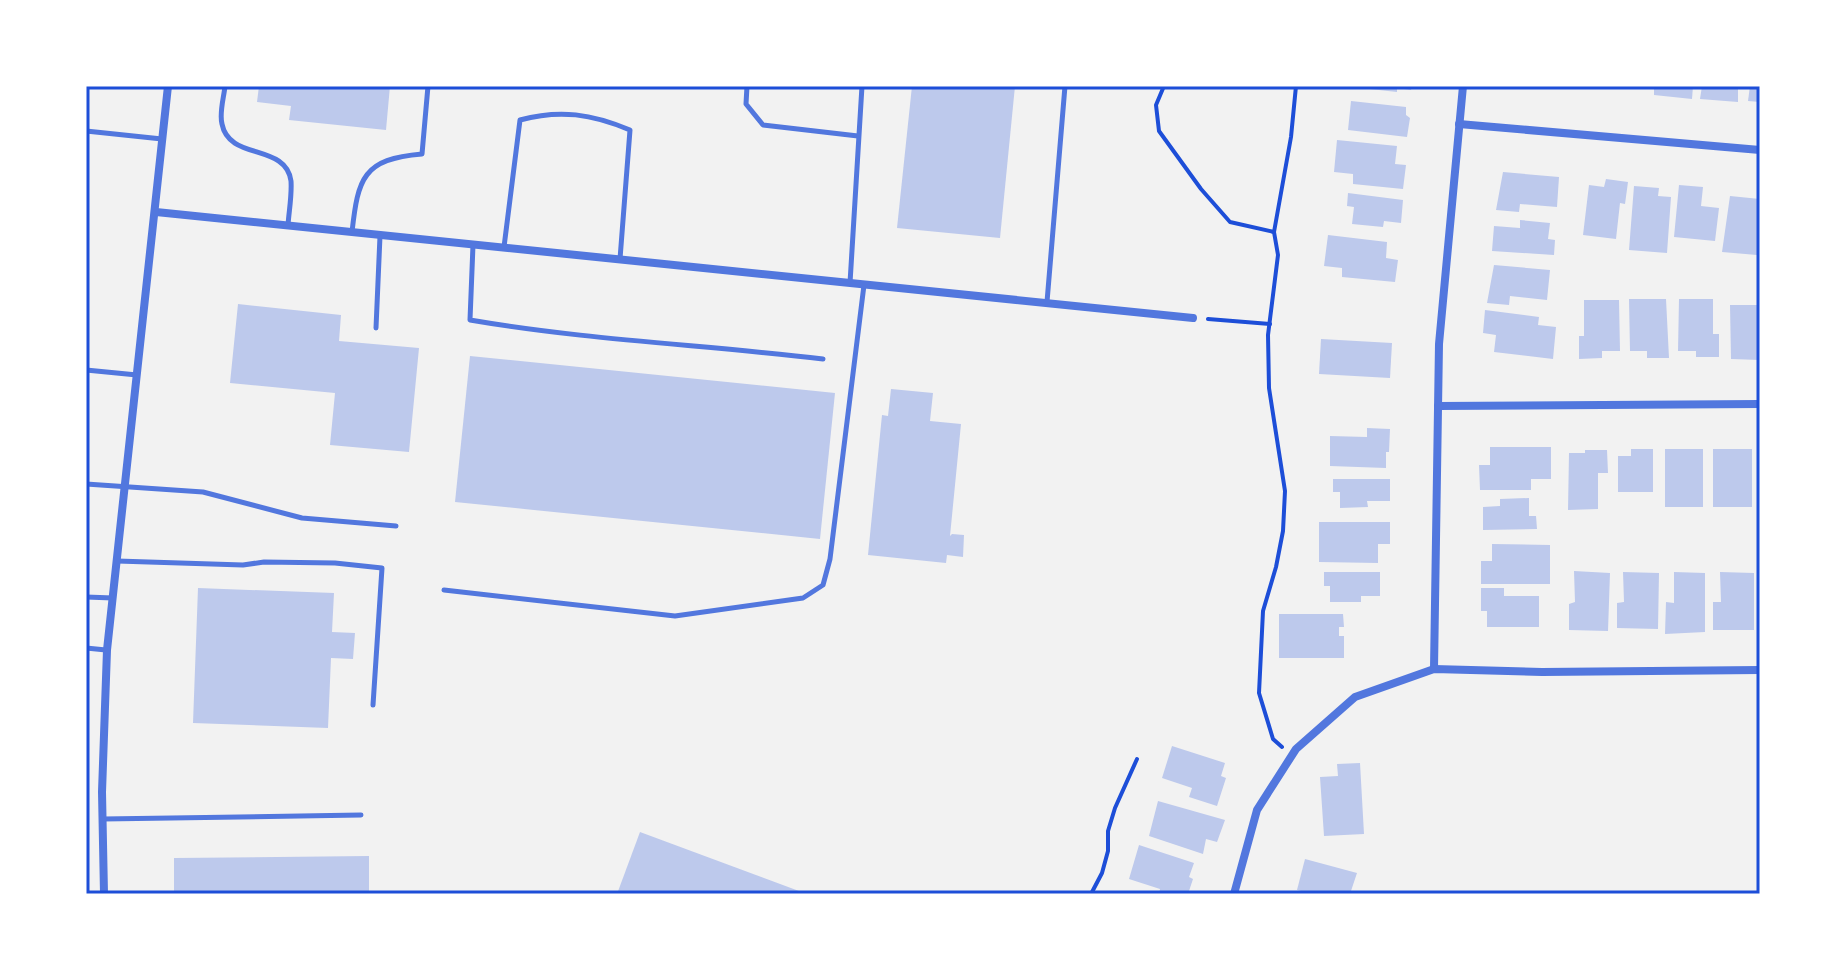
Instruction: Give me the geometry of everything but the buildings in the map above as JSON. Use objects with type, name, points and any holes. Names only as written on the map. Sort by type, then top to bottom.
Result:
[{"type":"street","points":[[104,894],[103,722],[107,650],[168,86]]},
{"type":"street","points":[[1434,669],[1439,344],[1463,86]]},
{"type":"street","points":[[1459,124],[1760,150]]},
{"type":"street","points":[[156,212],[1193,318]]},
{"type":"street","points":[[1438,406],[1760,404]]},
{"type":"street","points":[[1234,894],[1257,810],[1296,749],[1355,697],[1434,669],[1542,672],[1760,670]]},
{"type":"lane","points":[[225,86],[221,124],[228,137],[236,147],[268,155],[282,164],[291,178],[288,225]]},
{"type":"lane","points":[[352,232],[357,189],[369,171],[392,157],[422,154],[428,86]]},
{"type":"lane","points":[[747,86],[746,104],[763,125],[858,136]]},
{"type":"lane","points":[[850,283],[862,86]]},
{"type":"lane","points":[[1047,302],[1065,86]]},
{"type":"lane","points":[[504,247],[520,120],[548,113],[604,119],[630,130],[620,259]]},
{"type":"lane","points":[[86,131],[163,139]]},
{"type":"lane","points":[[376,328],[381,235]]},
{"type":"lane","points":[[473,244],[470,320],[554,334],[823,359]]},
{"type":"lane","points":[[444,590],[675,616],[803,598],[823,585],[830,559],[864,284]]},
{"type":"lane","points":[[86,370],[138,375]]},
{"type":"lane","points":[[86,484],[203,492],[302,518],[396,526]]},
{"type":"lane","points":[[117,561],[243,565],[264,562],[335,563],[382,568],[373,705]]},
{"type":"lane","points":[[86,597],[113,598]]},
{"type":"lane","points":[[86,648],[107,650]]},
{"type":"lane","points":[[102,819],[361,815]]},
{"type":"path","points":[[1164,86],[1156,105],[1159,131],[1201,189],[1230,222],[1274,232]]},
{"type":"path","points":[[1273,739],[1259,693],[1260,660],[1263,611],[1283,531],[1285,491],[1269,388],[1270,324],[1278,255],[1274,232],[1291,137],[1296,86]]},
{"type":"path","points":[[1193,318],[1270,324]]},
{"type":"path","points":[[1091,894],[1105,862],[1108,831],[1115,808],[1137,759]]}]
